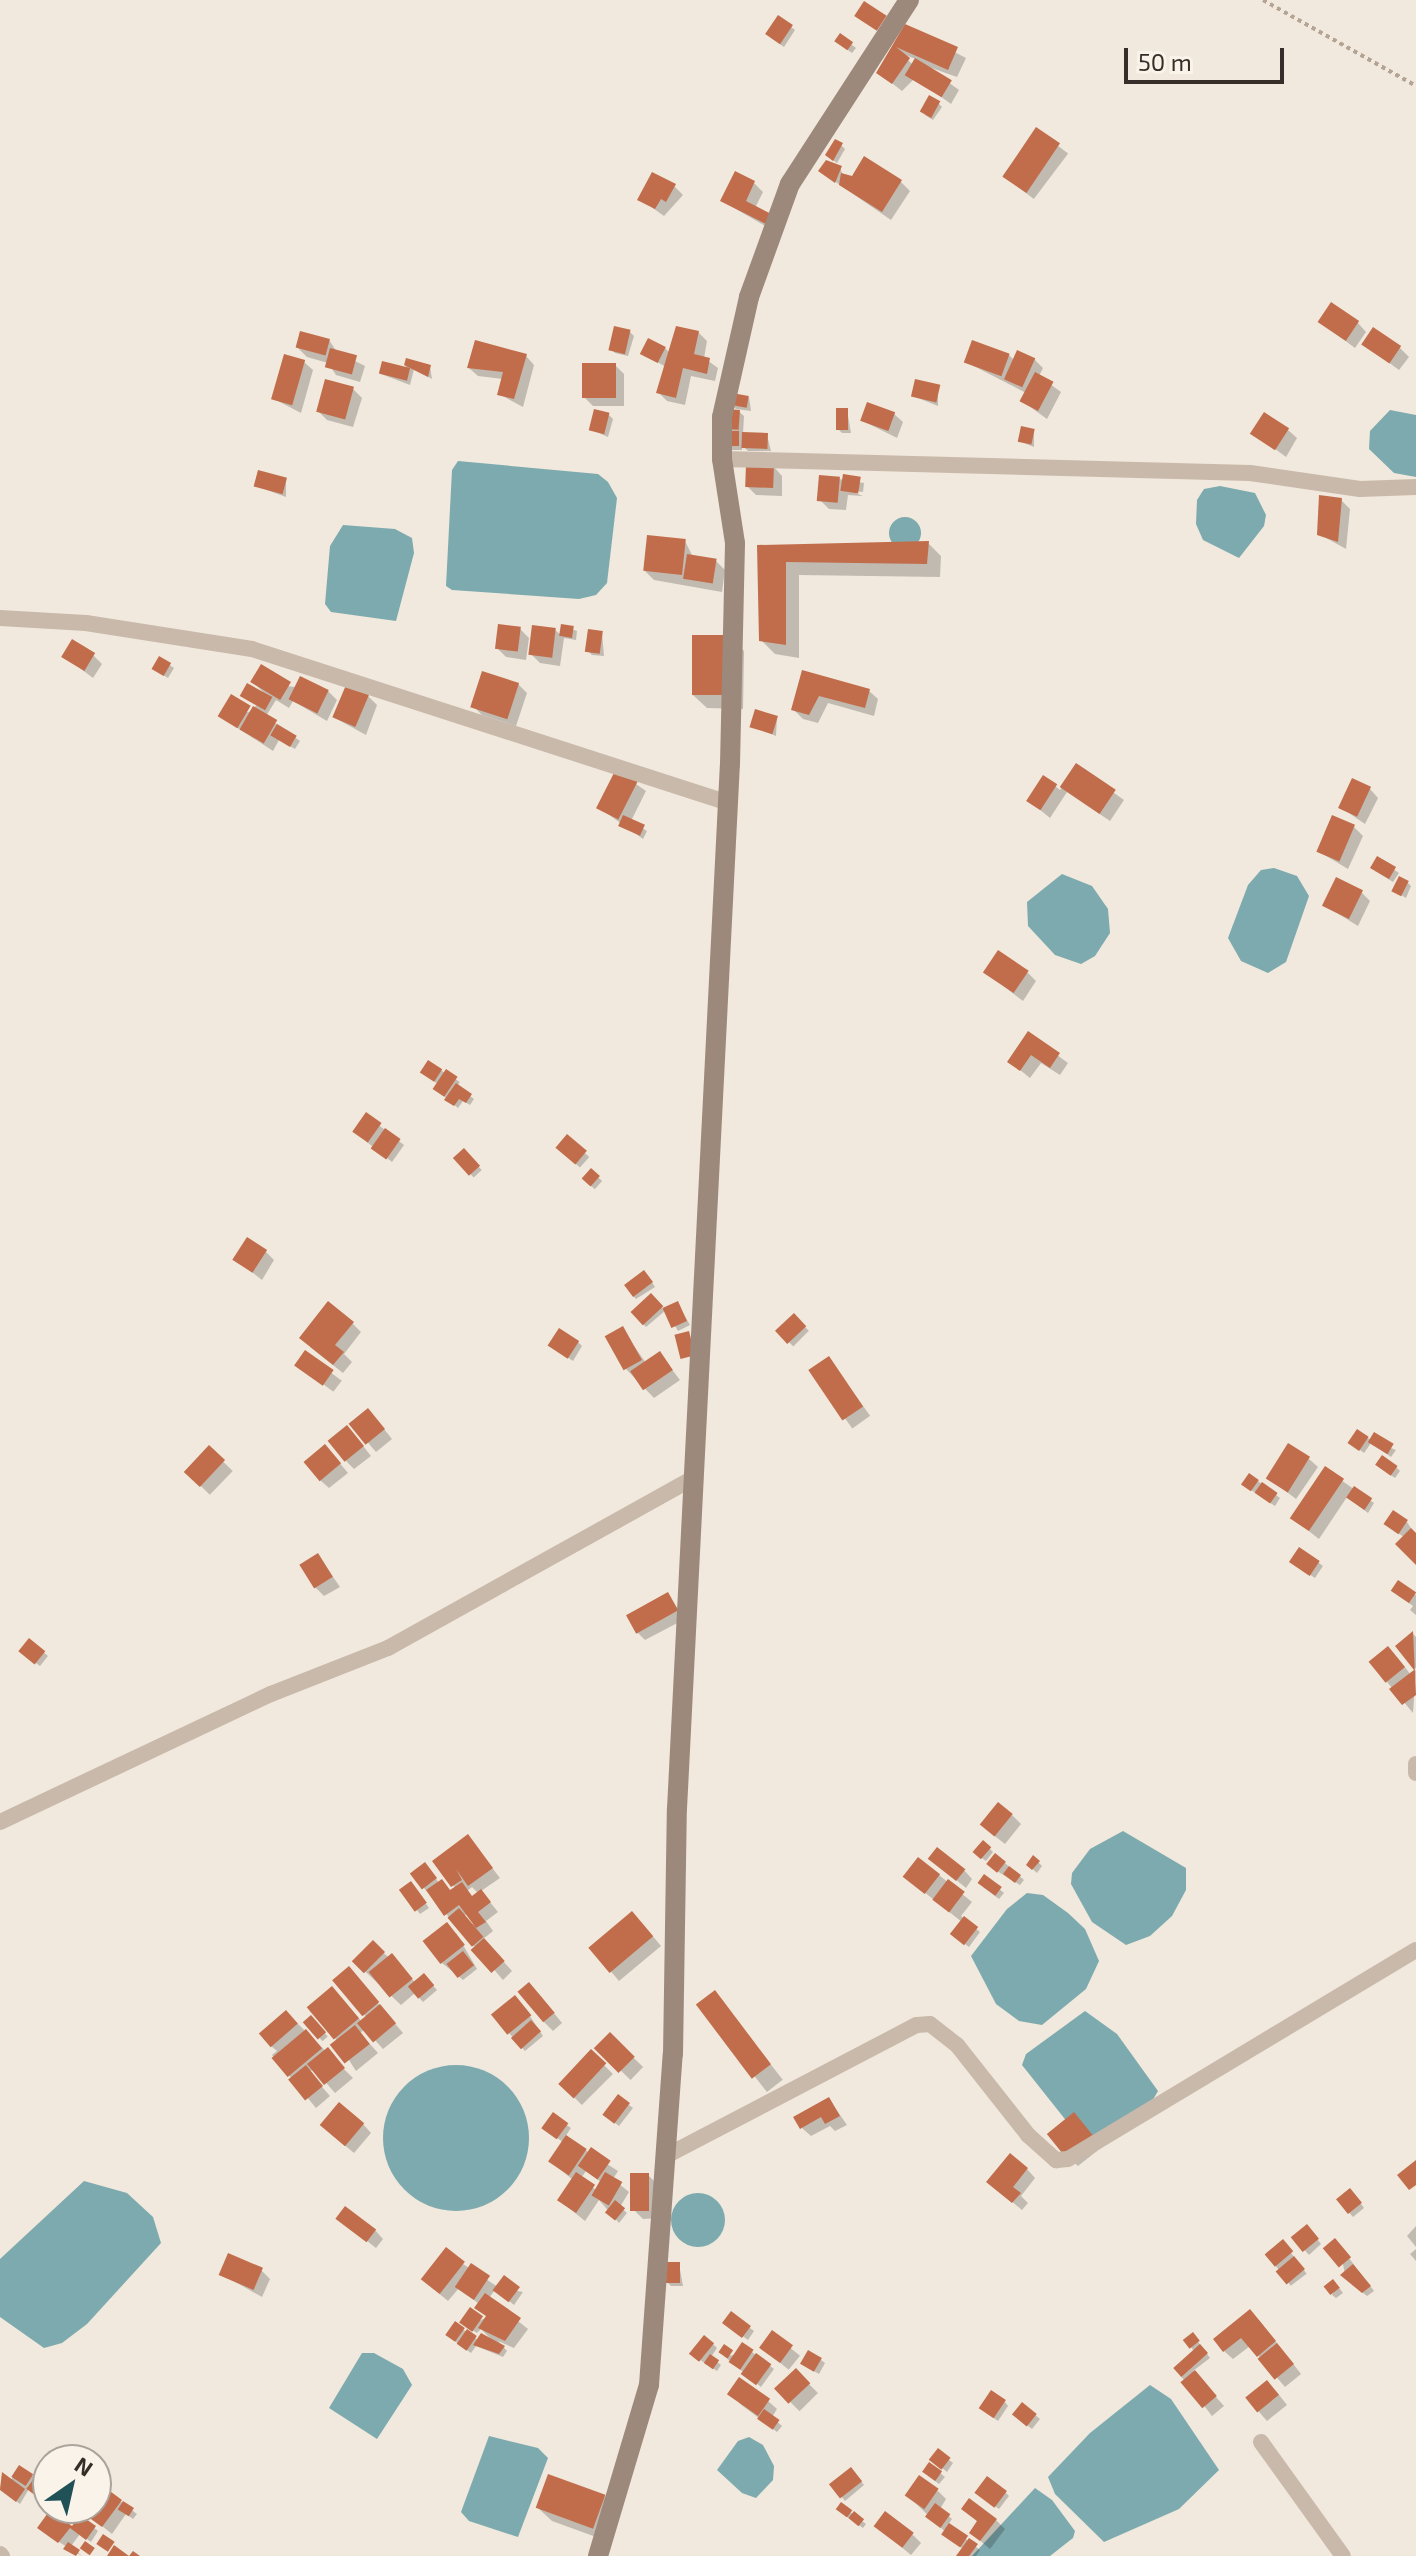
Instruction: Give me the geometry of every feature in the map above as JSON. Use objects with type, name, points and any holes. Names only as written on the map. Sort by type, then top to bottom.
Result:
[{"type":"street","points":[[598,2556],[649,2385],[673,2054],[677,1809],[727,802],[735,543],[722,459],[722,417],[749,297],[790,184],[909,0]]},
{"type":"street","points":[[722,459],[1250,473],[1360,489],[1416,487]]},
{"type":"street","points":[[0,618],[86,623],[252,649],[727,802]]},
{"type":"street","points":[[0,1822],[271,1694],[388,1648],[692,1479]]},
{"type":"street","points":[[1416,1764],[1416,1773]]},
{"type":"street","points":[[664,2157],[917,2025],[930,2024],[957,2045],[1049,2156],[1068,2159],[1416,1950]]},
{"type":"street","points":[[1261,2442],[1343,2556]]},
{"type":"path","points":[[1263,0],[1416,86]]},
{"type":"water","points":[[1390,410],[1416,415],[1416,477],[1394,473],[1369,449],[1370,431]]},
{"type":"water","points":[[458,461],[598,474],[608,482],[617,498],[607,583],[596,595],[579,599],[452,590],[446,586],[452,470]]},
{"type":"water","points":[[1220,486],[1255,493],[1266,515],[1264,526],[1239,558],[1203,540],[1196,524],[1197,500],[1204,489]]},
{"type":"water","points":[[905,517],[917,521],[921,533],[917,545],[905,549],[893,545],[889,533],[893,521]]},
{"type":"water","points":[[343,525],[395,529],[412,538],[414,553],[396,621],[331,612],[325,604],[330,546]]},
{"type":"water","points":[[1274,868],[1297,876],[1309,896],[1286,962],[1268,973],[1241,961],[1228,938],[1248,885],[1261,870]]},
{"type":"water","points":[[1062,874],[1092,886],[1108,909],[1110,933],[1095,956],[1081,964],[1055,955],[1028,926],[1027,902]]},
{"type":"water","points":[[1123,1831],[1186,1868],[1186,1890],[1172,1916],[1150,1936],[1126,1945],[1092,1922],[1071,1884],[1072,1873],[1090,1849]]},
{"type":"water","points":[[1027,1893],[1043,1895],[1085,1929],[1099,1961],[1086,1989],[1042,2025],[1019,2021],[996,2004],[971,1956],[1007,1909]]},
{"type":"water","points":[[1085,2011],[1117,2034],[1158,2091],[1151,2103],[1095,2138],[1072,2128],[1022,2065],[1026,2054]]},
{"type":"water","points":[[456,2065],[484,2071],[507,2087],[523,2110],[529,2138],[523,2166],[507,2189],[484,2205],[456,2211],[428,2205],[405,2189],[389,2166],[383,2138],[389,2110],[405,2087],[428,2071]]},
{"type":"water","points":[[84,2181],[127,2193],[153,2217],[161,2243],[87,2324],[62,2343],[44,2348],[0,2317],[0,2259]]},
{"type":"water","points":[[698,2193],[717,2201],[725,2220],[717,2239],[698,2247],[679,2239],[671,2220],[679,2201]]},
{"type":"water","points":[[362,2353],[374,2353],[403,2369],[412,2385],[377,2439],[329,2408]]},
{"type":"water","points":[[1150,2385],[1171,2399],[1219,2470],[1179,2509],[1104,2542],[1055,2494],[1048,2477],[1090,2433]]},
{"type":"water","points":[[489,2436],[538,2448],[548,2458],[518,2537],[469,2521],[461,2512]]},
{"type":"water","points":[[749,2437],[763,2445],[774,2466],[773,2480],[756,2498],[742,2493],[717,2470],[738,2441]]},
{"type":"water","points":[[1035,2488],[1052,2500],[1075,2531],[1073,2538],[1050,2556],[972,2556]]},
{"type":"building","points":[[864,1],[887,16],[877,31],[854,16]]},
{"type":"building","points":[[778,15],[793,25],[780,44],[765,34]]},
{"type":"building","points":[[905,24],[958,47],[948,70],[896,47],[910,58],[892,84],[876,73]]},
{"type":"building","points":[[840,33],[853,42],[847,50],[834,41]]},
{"type":"building","points":[[915,58],[952,80],[942,97],[905,75]]},
{"type":"building","points":[[929,95],[940,101],[931,118],[920,112]]},
{"type":"building","points":[[1036,127],[1060,143],[1026,193],[1002,177]]},
{"type":"building","points":[[835,139],[843,143],[833,161],[825,155]]},
{"type":"building","points":[[864,156],[902,180],[882,212],[839,185],[841,173],[852,176]]},
{"type":"building","points":[[826,160],[842,166],[835,183],[818,171]]},
{"type":"building","points":[[735,171],[755,181],[746,201],[775,216],[770,226],[720,201]]},
{"type":"building","points":[[652,172],[676,184],[666,202],[661,199],[655,209],[637,200]]},
{"type":"building","points":[[1331,302],[1359,321],[1346,341],[1318,322]]},
{"type":"building","points":[[614,326],[631,330],[625,354],[608,350]]},
{"type":"building","points":[[676,326],[699,331],[694,354],[710,358],[707,374],[683,368],[676,398],[656,393]]},
{"type":"building","points":[[1373,327],[1401,346],[1389,363],[1361,344]]},
{"type":"building","points":[[300,331],[330,339],[326,355],[296,347]]},
{"type":"building","points":[[648,338],[666,347],[658,363],[640,354]]},
{"type":"building","points":[[475,340],[527,354],[514,399],[497,395],[503,372],[467,368]]},
{"type":"building","points":[[972,340],[1010,354],[1001,376],[964,363]]},
{"type":"building","points":[[330,348],[357,355],[352,375],[325,367]]},
{"type":"building","points":[[1017,350],[1035,358],[1022,387],[1004,379]]},
{"type":"building","points":[[284,354],[305,360],[292,405],[271,399]]},
{"type":"building","points":[[406,358],[431,365],[428,377],[404,365]]},
{"type":"building","points":[[382,361],[410,368],[407,381],[379,374]]},
{"type":"building","points":[[582,363],[616,363],[616,398],[582,398]]},
{"type":"building","points":[[1035,372],[1054,382],[1038,411],[1020,401]]},
{"type":"building","points":[[325,379],[354,387],[345,420],[316,412]]},
{"type":"building","points":[[915,379],[940,385],[936,402],[911,397]]},
{"type":"building","points":[[732,393],[749,396],[747,408],[730,405]]},
{"type":"building","points":[[867,402],[895,412],[888,431],[860,421]]},
{"type":"building","points":[[836,408],[848,408],[848,430],[836,430]]},
{"type":"building","points":[[594,409],[610,413],[604,434],[589,430]]},
{"type":"building","points":[[727,409],[740,410],[739,430],[726,429]]},
{"type":"building","points":[[1264,412],[1289,428],[1275,450],[1250,434]]},
{"type":"building","points":[[1021,426],[1035,429],[1031,445],[1018,442]]},
{"type":"building","points":[[726,431],[739,431],[739,446],[726,446]]},
{"type":"building","points":[[742,432],[768,433],[767,449],[741,448]]},
{"type":"building","points":[[746,464],[774,465],[773,488],[745,487]]},
{"type":"building","points":[[258,470],[287,478],[283,494],[254,486]]},
{"type":"building","points":[[843,474],[861,477],[858,494],[840,491]]},
{"type":"building","points":[[819,475],[840,477],[838,503],[817,501]]},
{"type":"building","points":[[1319,495],[1342,498],[1338,542],[1317,535]]},
{"type":"building","points":[[647,535],[686,539],[682,575],[643,571]]},
{"type":"building","points":[[929,541],[927,564],[786,562],[786,645],[759,641],[757,545]]},
{"type":"building","points":[[687,554],[717,559],[713,583],[683,579]]},
{"type":"building","points":[[498,624],[521,627],[518,652],[495,649]]},
{"type":"building","points":[[561,624],[574,626],[572,638],[559,636]]},
{"type":"building","points":[[532,625],[556,628],[552,658],[528,655]]},
{"type":"building","points":[[588,629],[603,631],[600,654],[585,652]]},
{"type":"building","points":[[692,635],[731,635],[731,695],[692,695]]},
{"type":"building","points":[[72,639],[95,653],[84,671],[61,657]]},
{"type":"building","points":[[159,656],[171,663],[164,676],[152,669]]},
{"type":"building","points":[[261,664],[291,682],[280,700],[250,682]]},
{"type":"building","points":[[802,670],[870,689],[865,708],[819,696],[809,715],[791,710]]},
{"type":"building","points":[[482,671],[519,683],[507,719],[470,707]]},
{"type":"building","points":[[300,676],[329,690],[317,713],[289,699]]},
{"type":"building","points":[[247,683],[272,697],[265,710],[240,696]]},
{"type":"building","points":[[346,685],[369,695],[355,727],[332,717]]},
{"type":"building","points":[[231,694],[251,706],[237,728],[218,716]]},
{"type":"building","points":[[253,706],[277,720],[264,743],[239,729]]},
{"type":"building","points":[[755,709],[778,716],[772,734],[749,727]]},
{"type":"building","points":[[277,724],[297,736],[290,747],[270,735]]},
{"type":"building","points":[[1076,763],[1116,790],[1100,814],[1060,787]]},
{"type":"building","points":[[616,769],[638,780],[618,820],[596,808]]},
{"type":"building","points":[[1043,775],[1057,784],[1040,810],[1026,801]]},
{"type":"building","points":[[1352,778],[1371,787],[1357,817],[1338,808]]},
{"type":"building","points":[[623,815],[645,825],[640,836],[618,826]]},
{"type":"building","points":[[1332,815],[1355,825],[1339,862],[1316,852]]},
{"type":"building","points":[[1377,856],[1396,867],[1389,879],[1370,868]]},
{"type":"building","points":[[1399,876],[1409,881],[1401,896],[1391,891]]},
{"type":"building","points":[[1336,877],[1363,890],[1349,919],[1322,906]]},
{"type":"building","points":[[998,950],[1029,971],[1014,993],[983,972]]},
{"type":"building","points":[[1028,1031],[1060,1053],[1050,1068],[1031,1055],[1020,1071],[1007,1062]]},
{"type":"building","points":[[428,1060],[442,1069],[434,1082],[420,1073]]},
{"type":"building","points":[[446,1069],[458,1077],[444,1097],[433,1089]]},
{"type":"building","points":[[456,1083],[472,1094],[466,1103],[459,1099],[454,1106],[444,1100]]},
{"type":"building","points":[[366,1112],[382,1123],[368,1143],[352,1132]]},
{"type":"building","points":[[385,1128],[401,1139],[386,1159],[371,1148]]},
{"type":"building","points":[[567,1134],[587,1151],[575,1165],[555,1148]]},
{"type":"building","points":[[464,1148],[480,1166],[469,1176],[453,1158]]},
{"type":"building","points":[[591,1168],[600,1176],[591,1186],[582,1178]]},
{"type":"building","points":[[247,1237],[267,1250],[252,1273],[232,1260]]},
{"type":"building","points":[[644,1270],[653,1282],[633,1297],[624,1285]]},
{"type":"building","points":[[651,1293],[663,1306],[643,1325],[631,1312]]},
{"type":"building","points":[[328,1301],[354,1322],[335,1345],[344,1352],[333,1365],[299,1338]]},
{"type":"building","points":[[678,1301],[687,1321],[671,1328],[662,1308]]},
{"type":"building","points":[[794,1313],[806,1326],[787,1344],[775,1331]]},
{"type":"building","points":[[623,1326],[642,1360],[624,1370],[605,1336]]},
{"type":"building","points":[[559,1328],[579,1341],[568,1359],[548,1346]]},
{"type":"building","points":[[689,1331],[695,1355],[680,1359],[674,1335]]},
{"type":"building","points":[[305,1350],[334,1370],[323,1386],[294,1366]]},
{"type":"building","points":[[660,1351],[673,1370],[643,1390],[630,1371]]},
{"type":"building","points":[[829,1356],[863,1407],[842,1421],[808,1370]]},
{"type":"building","points":[[368,1408],[385,1429],[366,1445],[349,1424]]},
{"type":"building","points":[[347,1425],[364,1446],[345,1462],[328,1441]]},
{"type":"building","points":[[1357,1429],[1369,1437],[1359,1451],[1347,1443]]},
{"type":"building","points":[[1374,1432],[1394,1444],[1388,1454],[1368,1442]]},
{"type":"building","points":[[1288,1443],[1310,1457],[1288,1492],[1266,1479]]},
{"type":"building","points":[[325,1444],[341,1463],[320,1481],[304,1462]]},
{"type":"building","points":[[209,1445],[225,1460],[200,1487],[184,1472]]},
{"type":"building","points":[[1382,1455],[1398,1466],[1391,1476],[1375,1465]]},
{"type":"building","points":[[1325,1466],[1344,1479],[1309,1531],[1290,1518]]},
{"type":"building","points":[[1249,1473],[1259,1480],[1251,1491],[1241,1484]]},
{"type":"building","points":[[1262,1482],[1278,1493],[1270,1504],[1255,1493]]},
{"type":"building","points":[[1354,1486],[1372,1498],[1364,1510],[1346,1498]]},
{"type":"building","points":[[1393,1510],[1408,1520],[1398,1534],[1383,1524]]},
{"type":"building","points":[[1411,1528],[1416,1533],[1416,1565],[1395,1544]]},
{"type":"building","points":[[1299,1547],[1320,1561],[1310,1576],[1289,1562]]},
{"type":"building","points":[[318,1553],[333,1577],[314,1588],[299,1565]]},
{"type":"building","points":[[1398,1580],[1416,1592],[1409,1603],[1391,1591]]},
{"type":"building","points":[[668,1592],[678,1610],[636,1634],[626,1615]]},
{"type":"building","points":[[1413,1631],[1416,1695],[1402,1705],[1389,1689],[1414,1670],[1395,1646]]},
{"type":"building","points":[[29,1638],[45,1651],[35,1664],[18,1651]]},
{"type":"building","points":[[1388,1646],[1405,1667],[1386,1683],[1369,1662]]},
{"type":"building","points":[[998,1802],[1013,1814],[995,1836],[980,1825]]},
{"type":"building","points":[[468,1834],[493,1868],[468,1886],[456,1869],[462,1880],[451,1887],[432,1861]]},
{"type":"building","points":[[983,1840],[991,1847],[981,1859],[973,1852]]},
{"type":"building","points":[[937,1847],[965,1869],[956,1881],[928,1859]]},
{"type":"building","points":[[995,1853],[1006,1862],[997,1873],[986,1864]]},
{"type":"building","points":[[1033,1855],[1040,1861],[1032,1870],[1026,1865]]},
{"type":"building","points":[[918,1857],[940,1874],[925,1894],[903,1877]]},
{"type":"building","points":[[425,1862],[437,1878],[422,1889],[410,1873]]},
{"type":"building","points":[[1009,1866],[1021,1875],[1015,1883],[1003,1874]]},
{"type":"building","points":[[984,1874],[1002,1887],[995,1896],[978,1883]]},
{"type":"building","points":[[442,1879],[450,1890],[462,1882],[472,1896],[481,1889],[491,1902],[478,1912],[486,1922],[476,1928],[459,1905],[444,1916],[426,1890]]},
{"type":"building","points":[[948,1879],[965,1892],[949,1912],[932,1900]]},
{"type":"building","points":[[411,1881],[427,1903],[415,1912],[399,1890]]},
{"type":"building","points":[[459,1908],[483,1937],[472,1947],[448,1918]]},
{"type":"building","points":[[632,1911],[653,1936],[610,1973],[588,1948]]},
{"type":"building","points":[[964,1916],[978,1927],[964,1945],[950,1934]]},
{"type":"building","points":[[447,1922],[465,1945],[440,1964],[423,1941]]},
{"type":"building","points":[[484,1938],[505,1961],[491,1973],[471,1950]]},
{"type":"building","points":[[373,1940],[385,1952],[364,1973],[352,1961]]},
{"type":"building","points":[[463,1951],[474,1965],[458,1978],[446,1964]]},
{"type":"building","points":[[392,1953],[413,1979],[389,1998],[369,1972]]},
{"type":"building","points":[[349,1966],[379,2002],[362,2016],[332,1980]]},
{"type":"building","points":[[424,1973],[434,1985],[418,1999],[408,1986]]},
{"type":"building","points":[[529,1982],[555,2013],[543,2022],[518,1992]]},
{"type":"building","points":[[332,1986],[359,2018],[334,2039],[307,2007]]},
{"type":"building","points":[[715,1990],[771,2064],[752,2079],[696,2004]]},
{"type":"building","points":[[515,1995],[531,2015],[507,2035],[491,2015]]},
{"type":"building","points":[[380,2004],[396,2023],[373,2042],[357,2023]]},
{"type":"building","points":[[286,2010],[298,2024],[271,2047],[259,2034]]},
{"type":"building","points":[[311,2015],[326,2032],[318,2040],[303,2022]]},
{"type":"building","points":[[531,2020],[541,2031],[521,2049],[511,2038]]},
{"type":"building","points":[[355,2025],[370,2044],[345,2064],[330,2045]]},
{"type":"building","points":[[306,2029],[322,2048],[288,2077],[272,2058]]},
{"type":"building","points":[[610,2032],[635,2057],[618,2073],[594,2048]]},
{"type":"building","points":[[328,2047],[345,2068],[324,2085],[307,2064]]},
{"type":"building","points":[[591,2049],[606,2063],[574,2098],[558,2084]]},
{"type":"building","points":[[306,2065],[323,2086],[305,2100],[288,2079]]},
{"type":"building","points":[[618,2094],[630,2103],[614,2124],[602,2115]]},
{"type":"building","points":[[829,2097],[840,2116],[825,2124],[821,2117],[800,2129],[793,2117]]},
{"type":"building","points":[[339,2102],[364,2123],[345,2146],[320,2125]]},
{"type":"building","points":[[553,2112],[568,2123],[557,2139],[541,2128]]},
{"type":"building","points":[[1074,2112],[1095,2138],[1068,2160],[1047,2134]]},
{"type":"building","points":[[566,2135],[587,2149],[569,2176],[548,2162]]},
{"type":"building","points":[[591,2147],[611,2161],[597,2180],[578,2166]]},
{"type":"building","points":[[1010,2153],[1028,2168],[1013,2187],[1021,2193],[1012,2203],[986,2182]]},
{"type":"building","points":[[1416,2160],[1416,2185],[1409,2190],[1397,2175]]},
{"type":"building","points":[[576,2172],[595,2185],[576,2213],[557,2200]]},
{"type":"building","points":[[605,2172],[622,2182],[609,2205],[592,2195]]},
{"type":"building","points":[[630,2173],[649,2173],[649,2211],[630,2211]]},
{"type":"building","points":[[1350,2188],[1362,2203],[1348,2214],[1336,2199]]},
{"type":"building","points":[[615,2200],[625,2208],[615,2221],[605,2212]]},
{"type":"building","points":[[345,2206],[376,2229],[367,2242],[335,2219]]},
{"type":"building","points":[[1307,2224],[1319,2239],[1303,2252],[1291,2237]]},
{"type":"building","points":[[1335,2238],[1351,2257],[1339,2267],[1323,2248]]},
{"type":"building","points":[[1283,2239],[1293,2251],[1275,2267],[1265,2254]]},
{"type":"building","points":[[446,2247],[465,2262],[440,2294],[421,2279]]},
{"type":"building","points":[[228,2253],[263,2268],[254,2290],[219,2275]]},
{"type":"building","points":[[1294,2256],[1305,2269],[1287,2284],[1276,2271]]},
{"type":"building","points":[[665,2262],[680,2262],[680,2283],[665,2283]]},
{"type":"building","points":[[471,2263],[490,2276],[474,2300],[455,2287]]},
{"type":"building","points":[[1353,2264],[1371,2286],[1362,2293],[1340,2275]]},
{"type":"building","points":[[504,2275],[520,2287],[509,2302],[493,2290]]},
{"type":"building","points":[[1333,2279],[1340,2288],[1330,2295],[1324,2286]]},
{"type":"building","points":[[485,2293],[521,2318],[505,2341],[478,2328],[486,2316],[474,2308]]},
{"type":"building","points":[[470,2307],[483,2316],[472,2332],[459,2323]]},
{"type":"building","points":[[1250,2309],[1276,2341],[1257,2357],[1241,2338],[1223,2352],[1213,2339]]},
{"type":"building","points":[[731,2311],[751,2326],[742,2338],[722,2323]]},
{"type":"building","points":[[455,2321],[465,2328],[455,2342],[445,2335]]},
{"type":"building","points":[[467,2329],[477,2336],[467,2351],[457,2344]]},
{"type":"building","points":[[772,2330],[793,2345],[780,2363],[759,2348]]},
{"type":"building","points":[[1193,2332],[1200,2341],[1190,2349],[1183,2340]]},
{"type":"building","points":[[481,2333],[505,2346],[499,2354],[473,2345]]},
{"type":"building","points":[[704,2335],[714,2343],[699,2362],[689,2354]]},
{"type":"building","points":[[742,2342],[754,2350],[740,2370],[729,2362]]},
{"type":"building","points":[[1277,2343],[1294,2364],[1275,2380],[1258,2359]]},
{"type":"building","points":[[724,2344],[733,2350],[728,2358],[718,2352]]},
{"type":"building","points":[[1200,2344],[1208,2353],[1181,2377],[1173,2368]]},
{"type":"building","points":[[808,2350],[822,2358],[814,2372],[800,2364]]},
{"type":"building","points":[[756,2353],[771,2364],[756,2385],[741,2374]]},
{"type":"building","points":[[710,2354],[719,2360],[713,2369],[704,2363]]},
{"type":"building","points":[[796,2368],[810,2383],[788,2404],[774,2388]]},
{"type":"building","points":[[1195,2370],[1217,2396],[1202,2408],[1180,2382]]},
{"type":"building","points":[[739,2377],[770,2399],[758,2416],[727,2394]]},
{"type":"building","points":[[1267,2380],[1279,2395],[1257,2412],[1245,2398]]},
{"type":"building","points":[[991,2390],[1006,2400],[994,2418],[979,2408]]},
{"type":"building","points":[[1022,2402],[1037,2414],[1027,2426],[1012,2414]]},
{"type":"building","points":[[764,2409],[780,2420],[773,2430],[757,2419]]},
{"type":"building","points":[[938,2448],[951,2458],[941,2470],[929,2460]]},
{"type":"building","points":[[929,2462],[942,2471],[935,2481],[922,2472]]},
{"type":"building","points":[[19,2465],[32,2473],[26,2486],[11,2477]]},
{"type":"building","points":[[851,2467],[862,2481],[840,2498],[829,2484]]},
{"type":"building","points":[[2,2472],[25,2489],[16,2502],[0,2490]]},
{"type":"building","points":[[548,2474],[605,2495],[593,2529],[536,2508]]},
{"type":"building","points":[[919,2475],[939,2489],[924,2509],[905,2495]]},
{"type":"building","points":[[987,2476],[1007,2491],[994,2508],[974,2493]]},
{"type":"building","points":[[112,2493],[122,2500],[112,2514]]},
{"type":"building","points":[[969,2498],[997,2519],[980,2541],[969,2533],[977,2521],[961,2509]]},
{"type":"building","points":[[123,2501],[134,2508],[129,2516],[118,2509]]},
{"type":"building","points":[[841,2502],[852,2510],[847,2518],[836,2509]]},
{"type":"building","points":[[935,2503],[950,2514],[940,2528],[925,2517]]},
{"type":"building","points":[[854,2511],[864,2519],[858,2526],[848,2518]]},
{"type":"building","points":[[885,2511],[914,2533],[902,2548],[874,2526]]},
{"type":"building","points":[[949,2523],[968,2536],[960,2547],[941,2535]]},
{"type":"building","points":[[40,2524],[96,2526],[86,2540],[70,2528],[58,2543],[37,2528]]},
{"type":"building","points":[[103,2534],[115,2542],[108,2552],[96,2544]]},
{"type":"building","points":[[969,2538],[978,2544],[969,2556],[956,2556]]},
{"type":"building","points":[[85,2541],[95,2548],[90,2555],[80,2548]]},
{"type":"building","points":[[68,2542],[80,2550],[76,2556],[63,2549]]},
{"type":"building","points":[[114,2545],[129,2556],[107,2556]]}]
